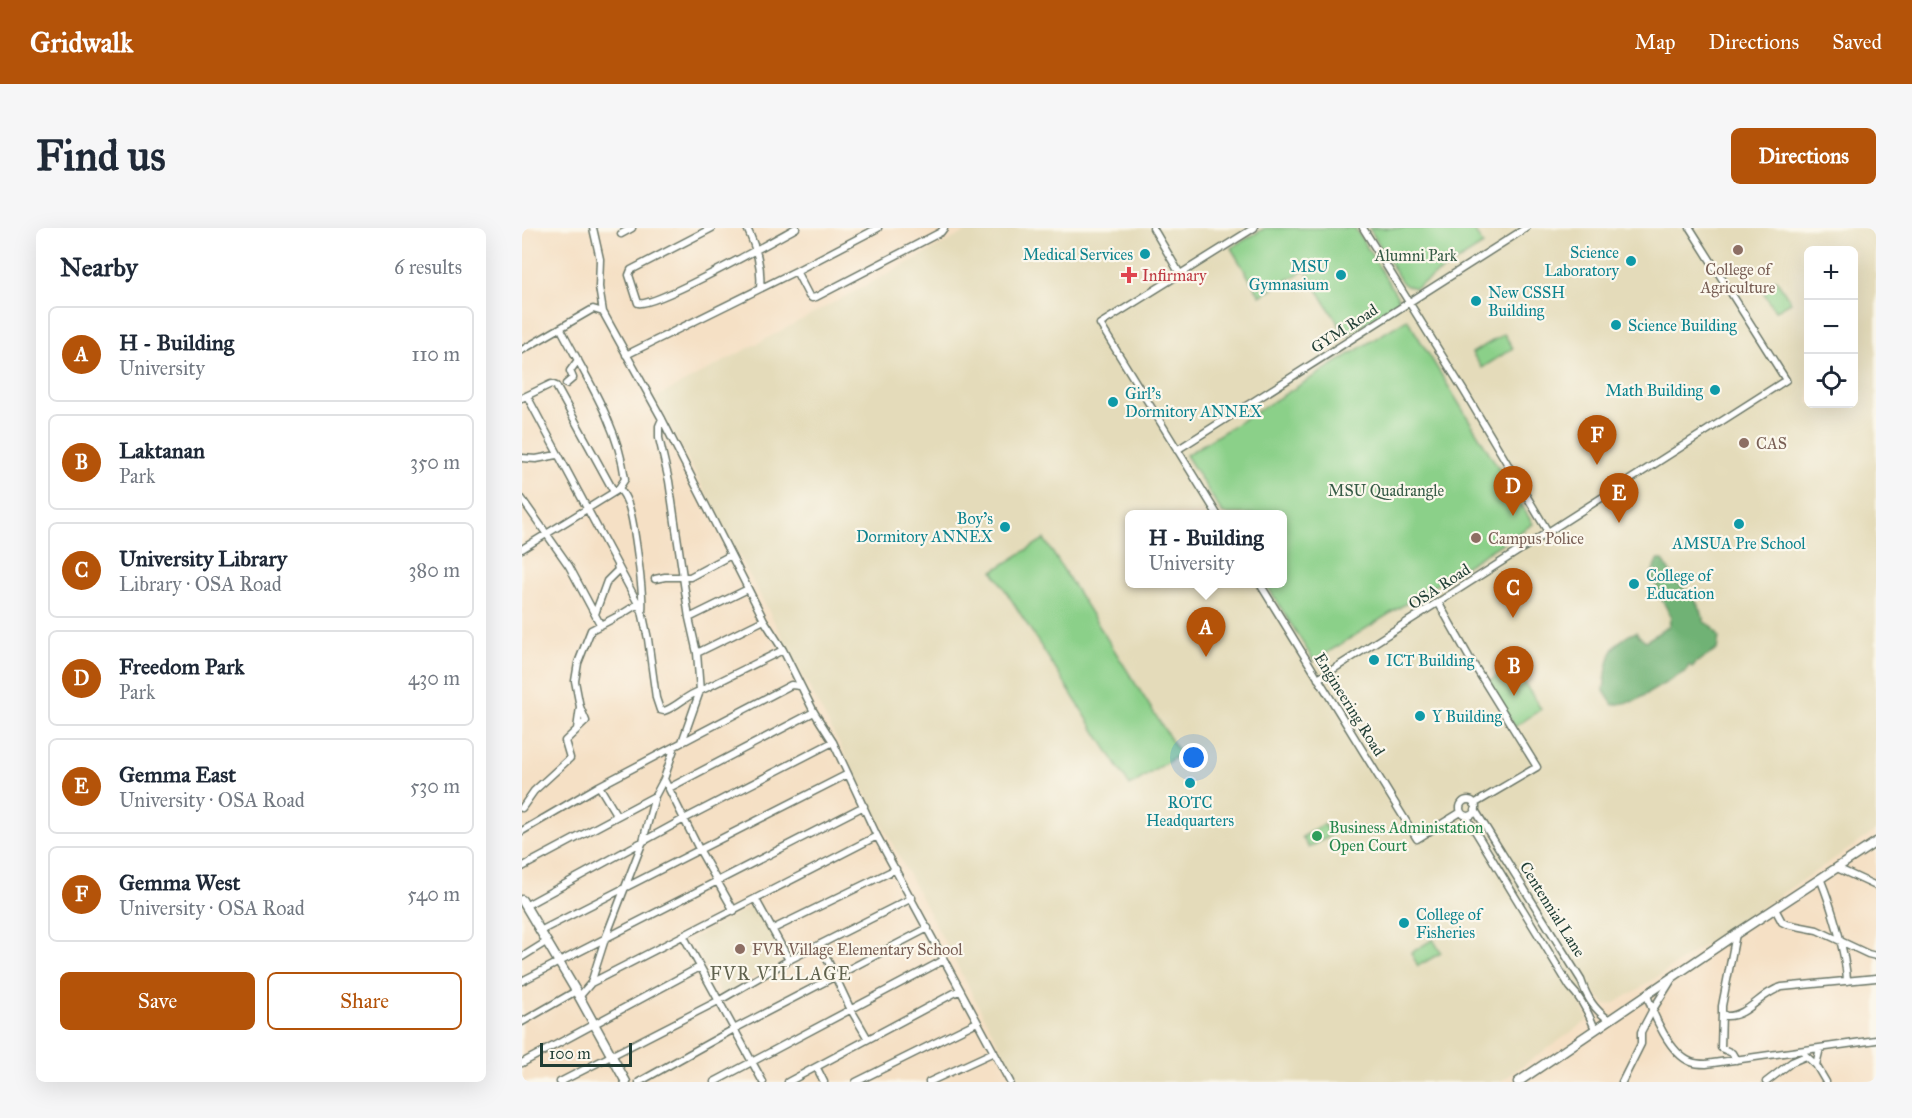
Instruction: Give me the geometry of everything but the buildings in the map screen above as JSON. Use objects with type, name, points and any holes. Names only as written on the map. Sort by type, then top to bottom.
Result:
[{"type":"street","points":[[593,228],[600,260],[599,287],[603,312],[662,419],[764,620],[833,742],[878,836],[1010,1082]]},
{"type":"street","points":[[621,234],[632,228]]},
{"type":"street","points":[[712,228],[631,270],[629,275],[638,303],[642,304],[667,295],[796,228]]},
{"type":"street","points":[[747,228],[760,264],[760,288]]},
{"type":"street","points":[[626,354],[878,228]]},
{"type":"street","points":[[796,271],[809,296],[816,297],[890,260],[941,232],[944,228]]},
{"type":"street","points":[[1153,228],[1180,274]]},
{"type":"street","points":[[1214,510],[1100,324],[1254,228]]},
{"type":"street","points":[[1363,228],[1548,532]]},
{"type":"street","name":"GYM Road","points":[[1177,450],[1526,228]]},
{"type":"street","name":"OSA Road","points":[[1318,679],[1786,380],[1689,228]]},
{"type":"street","points":[[522,350],[593,309],[603,312]]},
{"type":"street","points":[[522,549],[617,490],[626,479],[618,443],[561,329]]},
{"type":"street","points":[[566,384],[573,378],[570,371],[578,360]]},
{"type":"street","points":[[642,611],[524,397],[551,384],[555,385],[617,490],[629,505],[642,594],[642,611],[659,708],[666,711],[690,695],[783,650]]},
{"type":"street","points":[[591,983],[605,939],[643,841],[655,796],[700,691],[669,481],[659,438],[662,419]]},
{"type":"street","points":[[522,458],[536,459],[557,455]]},
{"type":"street","points":[[522,499],[569,566],[600,624]]},
{"type":"street","points":[[655,579],[695,576],[731,555]]},
{"type":"street","points":[[522,808],[534,791],[570,758],[564,741],[577,729],[580,707],[575,678],[591,630],[594,612],[607,581],[618,570],[616,562]]},
{"type":"street","name":"Engineering Road","points":[[1262,588],[1417,839],[1464,814]]},
{"type":"street","points":[[689,618],[748,589]]},
{"type":"street","points":[[1438,602],[1537,767],[1475,807],[1471,815],[1464,814],[1460,807],[1462,802],[1469,800],[1475,807]]},
{"type":"street","points":[[591,630],[638,604]]},
{"type":"street","points":[[696,653],[764,620]]},
{"type":"street","points":[[791,685],[796,676]]},
{"type":"street","points":[[522,831],[599,786],[791,685],[801,686]]},
{"type":"street","points":[[669,788],[814,712]]},
{"type":"street","points":[[626,1082],[524,903],[833,742]]},
{"type":"street","points":[[540,931],[848,774]]},
{"type":"street","points":[[664,779],[699,849],[734,911]]},
{"type":"street","points":[[599,786],[617,816]]},
{"type":"street","points":[[522,867],[655,796]]},
{"type":"street","points":[[522,981],[864,806]]},
{"type":"street","name":"Centennial Lane","points":[[1475,807],[1581,980],[1596,1011],[1610,1020]]},
{"type":"street","name":"Centennial Lane","points":[[1464,814],[1570,987],[1583,1003],[1595,1029]]},
{"type":"street","points":[[522,1022],[577,994],[591,983],[878,836]]},
{"type":"street","points":[[1518,1082],[1876,842]]},
{"type":"street","points":[[1496,864],[1506,858]]},
{"type":"street","points":[[1837,868],[1876,886]]},
{"type":"street","points":[[773,929],[896,869]]},
{"type":"street","points":[[1820,878],[1839,939],[1846,966],[1847,981]]},
{"type":"street","points":[[560,1082],[720,1000],[789,960],[912,898]]},
{"type":"street","points":[[756,900],[789,960]]},
{"type":"street","points":[[1521,907],[1532,901]]},
{"type":"street","points":[[1775,909],[1782,922],[1786,924],[1817,930],[1876,956]]},
{"type":"street","points":[[639,1082],[734,1029],[928,928]]},
{"type":"street","points":[[1736,934],[1722,1013],[1721,1048],[1732,1053],[1736,1060]]},
{"type":"street","points":[[684,937],[763,1082]]},
{"type":"street","points":[[522,957],[546,942]]},
{"type":"street","points":[[820,944],[850,1008],[868,1039]]},
{"type":"street","points":[[1550,954],[1561,947]]},
{"type":"street","points":[[714,1082],[944,960]]},
{"type":"street","points":[[522,1063],[700,967]]},
{"type":"street","points":[[1622,1082],[1641,1044],[1641,1032],[1673,978]]},
{"type":"street","points":[[1722,1013],[1726,1016],[1735,1016],[1769,992],[1782,987],[1876,978]]},
{"type":"street","points":[[1570,987],[1581,980]]},
{"type":"street","points":[[788,1082],[960,990]]},
{"type":"street","points":[[1647,995],[1665,1037],[1690,1062],[1706,1064],[1876,1040]]},
{"type":"street","points":[[1583,1003],[1589,999]]},
{"type":"street","points":[[1590,1015],[1596,1011]]},
{"type":"street","points":[[856,1082],[977,1022]]},
{"type":"street","points":[[1816,1065],[1820,1047]]},
{"type":"street","points":[[1800,1051],[1816,1065],[1826,1082]]},
{"type":"street","points":[[929,1082],[994,1052]]},
{"type":"street","points":[[1766,1082],[1792,1062],[1806,1056]]},
{"type":"street","points":[[816,1068],[824,1082]]},
{"type":"shaded area","points":[[973,228],[1876,228],[1876,831],[1613,1004],[1606,1005],[1589,988],[1577,995],[1587,1021],[1500,1082],[1019,1082],[655,398]]},
{"type":"shaded area","name":"FVR Village Elementary School","points":[[757,903],[789,958],[721,995],[691,939]]},
{"type":"green space","points":[[1265,228],[1355,228],[1400,301],[1346,336],[1305,270],[1260,296],[1231,248]]},
{"type":"green space","name":"Alumni Park","points":[[1369,228],[1473,228],[1483,245],[1415,288],[1401,281]]},
{"type":"green space","points":[[1776,279],[1791,302],[1775,311],[1761,288]]},
{"type":"green space","name":"MSU Quadrangle","points":[[1407,319],[1533,524],[1314,661],[1268,588],[1287,588],[1287,510],[1220,510],[1186,455]]},
{"type":"green space","points":[[1504,334],[1513,348],[1482,368],[1472,353]]},
{"type":"green space","points":[[1044,539],[1180,754],[1130,786],[993,571]]},
{"type":"green space","points":[[1657,560],[1663,560],[1675,581],[1692,595],[1701,610],[1704,622],[1712,626],[1719,637],[1717,650],[1692,667],[1689,665],[1686,671],[1635,701],[1613,705],[1604,691],[1608,663],[1614,648],[1619,642],[1636,632],[1646,641],[1669,626],[1671,616],[1651,576]]},
{"type":"green space","points":[[1513,665],[1541,709],[1515,727],[1487,683]]},
{"type":"green space","name":"Business Administation Open Court","points":[[1324,824],[1331,835],[1309,848],[1302,837]]},
{"type":"green space","points":[[1433,939],[1441,953],[1418,966],[1411,953]]},
{"type":"place","name":"College of Agriculture","points":[[1738,250]]},
{"type":"place","name":"Medical Services","points":[[1145,254]]},
{"type":"place","name":"Science Laboratory","points":[[1631,261]]},
{"type":"place","name":"Infirmary","points":[[1129,275]]},
{"type":"place","name":"MSU Gymnasium","points":[[1341,275]]},
{"type":"place","name":"New CSSH Building","points":[[1476,301]]},
{"type":"place","name":"Science Building","points":[[1616,325]]},
{"type":"place","name":"Math Building","points":[[1715,390]]},
{"type":"place","name":"Girl's Dormitory ANNEX","points":[[1113,402]]},
{"type":"place","name":"CAS","points":[[1744,443]]},
{"type":"place","name":"Gemma West","points":[[1597,465]]},
{"type":"place","name":"Freedom Park","points":[[1513,516]]},
{"type":"place","name":"Gemma East","points":[[1619,523]]},
{"type":"place","name":"AMSUA Pre School","points":[[1739,524]]},
{"type":"place","name":"Boy's Dormitory ANNEX","points":[[1005,527]]},
{"type":"place","name":"Campus Police","points":[[1476,538]]},
{"type":"place","name":"College of Education","points":[[1634,584]]},
{"type":"place","name":"University Library","points":[[1513,618]]},
{"type":"place","name":"H - Building","points":[[1206,657]]},
{"type":"place","name":"ICT Building","points":[[1374,660]]},
{"type":"place","name":"Laktanan","points":[[1514,696]]},
{"type":"place","name":"Y Building","points":[[1420,716]]},
{"type":"place","name":"ROTC Headquarters","points":[[1190,783]]},
{"type":"place","name":"Business Administation Open Court","points":[[1317,836]]},
{"type":"place","name":"College of Fisheries","points":[[1404,923]]},
{"type":"place","name":"FVR Village Elementary School","points":[[740,949]]},
{"type":"district","name":"FVR VILLAGE","points":[[781,974]]}]
